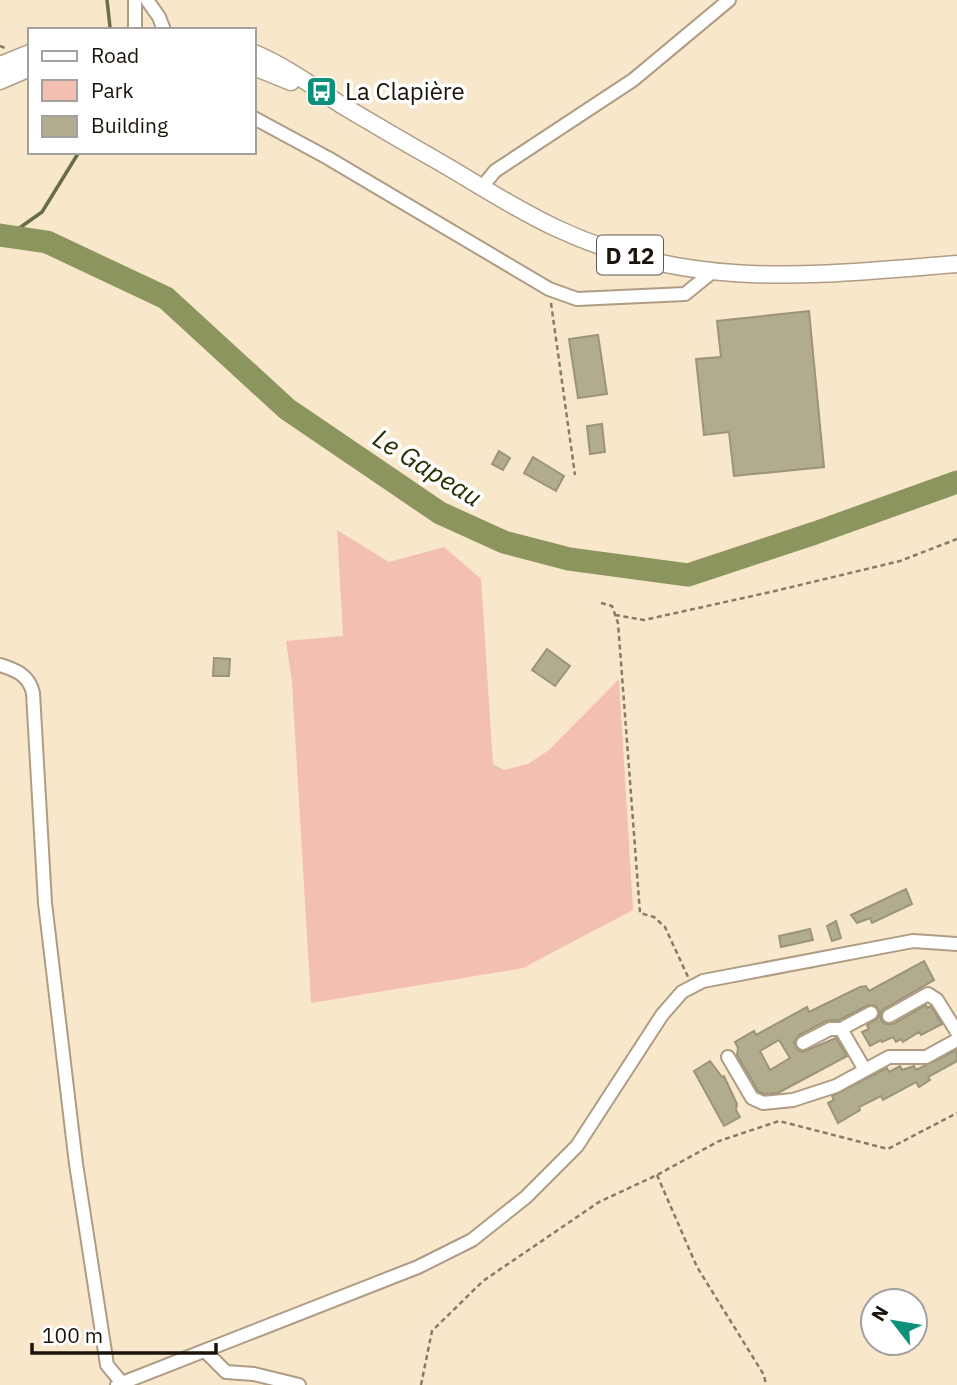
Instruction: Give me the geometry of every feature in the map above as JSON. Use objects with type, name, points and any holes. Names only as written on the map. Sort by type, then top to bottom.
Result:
[{"type":"main road","name":"D 12","points":[[256,53],[482,187],[557,229],[598,245],[668,265],[711,272],[809,276],[957,264]]},
{"type":"main road","points":[[0,65],[28,54]]},
{"type":"main road","name":"D 12","points":[[256,68],[338,103]]},
{"type":"main road","points":[[0,81],[28,69]]},
{"type":"street","points":[[135,0],[135,28]]},
{"type":"street","points":[[147,0],[163,28]]},
{"type":"street","points":[[482,187],[495,170],[633,80],[729,0]]},
{"type":"street","points":[[256,119],[328,158],[549,289],[577,299],[684,294],[711,272]]},
{"type":"street","points":[[0,666],[16,670],[31,683],[33,693],[45,903],[75,1164],[107,1365],[120,1384],[418,1267],[472,1240],[526,1197],[577,1146],[662,1015],[682,992],[693,986],[715,978],[913,941],[957,944]]},
{"type":"street","points":[[889,1016],[929,994],[937,1000],[957,1032]]},
{"type":"street","points":[[803,1042],[830,1029],[841,1029],[871,1013]]},
{"type":"street","points":[[841,1029],[865,1070]]},
{"type":"street","points":[[728,1057],[751,1098],[763,1103],[793,1100],[836,1086],[889,1057],[926,1057],[957,1040]]},
{"type":"street","points":[[205,1351],[226,1372],[254,1374],[299,1385]]},
{"type":"path","points":[[549,289],[575,475]]},
{"type":"path","points":[[615,615],[644,620],[762,594],[900,561],[957,539]]},
{"type":"path","points":[[601,603],[612,606],[618,623],[640,913],[654,916],[665,927],[693,986]]},
{"type":"path","points":[[421,1385],[432,1331],[482,1282],[599,1202],[657,1175],[719,1141],[779,1121],[888,1149],[957,1113]]},
{"type":"path","points":[[657,1175],[697,1267],[764,1375],[766,1385]]},
{"type":"green space","points":[[337,530],[389,562],[444,547],[481,579],[493,764],[504,770],[528,764],[549,750],[619,679],[633,910],[523,968],[311,1003],[292,683],[286,641],[343,636]]},
{"type":"building","points":[[809,311],[824,467],[734,476],[729,432],[704,435],[696,359],[721,357],[717,321]]},
{"type":"building","points":[[598,335],[607,394],[578,398],[569,339]]},
{"type":"building","points":[[602,424],[605,452],[590,454],[587,426]]},
{"type":"building","points":[[499,451],[510,458],[503,470],[492,464]]},
{"type":"building","points":[[533,457],[564,476],[556,491],[524,473]]},
{"type":"building","points":[[547,649],[570,666],[555,686],[532,670]]},
{"type":"building","points":[[214,658],[230,659],[229,676],[213,676]]},
{"type":"building","points":[[906,889],[912,904],[872,923],[870,918],[857,923],[851,915]]},
{"type":"building","points":[[836,921],[841,938],[832,941],[827,926]]},
{"type":"building","points":[[810,929],[813,940],[781,947],[779,936]]},
{"type":"building","points":[[924,961],[934,980],[884,1009],[881,1012],[881,1020],[885,1024],[893,1024],[926,1005],[927,1008],[931,1006],[942,1024],[921,1035],[919,1032],[903,1042],[901,1039],[896,1042],[893,1037],[870,1046],[862,1032],[869,1029],[867,1025],[878,1018],[880,1013],[876,1006],[868,1005],[839,1020],[826,1021],[799,1035],[794,1042],[798,1050],[803,1052],[836,1038],[847,1056],[778,1093],[764,1094],[758,1091],[737,1055],[735,1042],[754,1031],[756,1035],[807,1007],[809,1012],[860,987],[866,986],[869,991]],"holes":[[[779,1040],[790,1058],[770,1070],[760,1051]]]},
{"type":"building","points":[[957,1050],[957,1061],[928,1077],[930,1080],[919,1087],[916,1082],[883,1100],[881,1096],[859,1107],[860,1110],[838,1123],[828,1103],[834,1100],[832,1096],[887,1068],[889,1072],[900,1066],[902,1070],[914,1066],[916,1070]]},
{"type":"building","points":[[710,1061],[722,1077],[724,1076],[740,1117],[724,1126],[694,1071]]},
{"type":"waterway","points":[[107,0],[110,27]]},
{"type":"waterway","points":[[8,236],[42,212],[78,154]]},
{"type":"waterway","name":"Le Gapeau","points":[[0,235],[47,242],[166,298],[287,409],[440,513],[504,542],[569,559],[688,575],[957,482]]},
{"type":"place","name":"La Clapière","points":[[322,91]]}]
